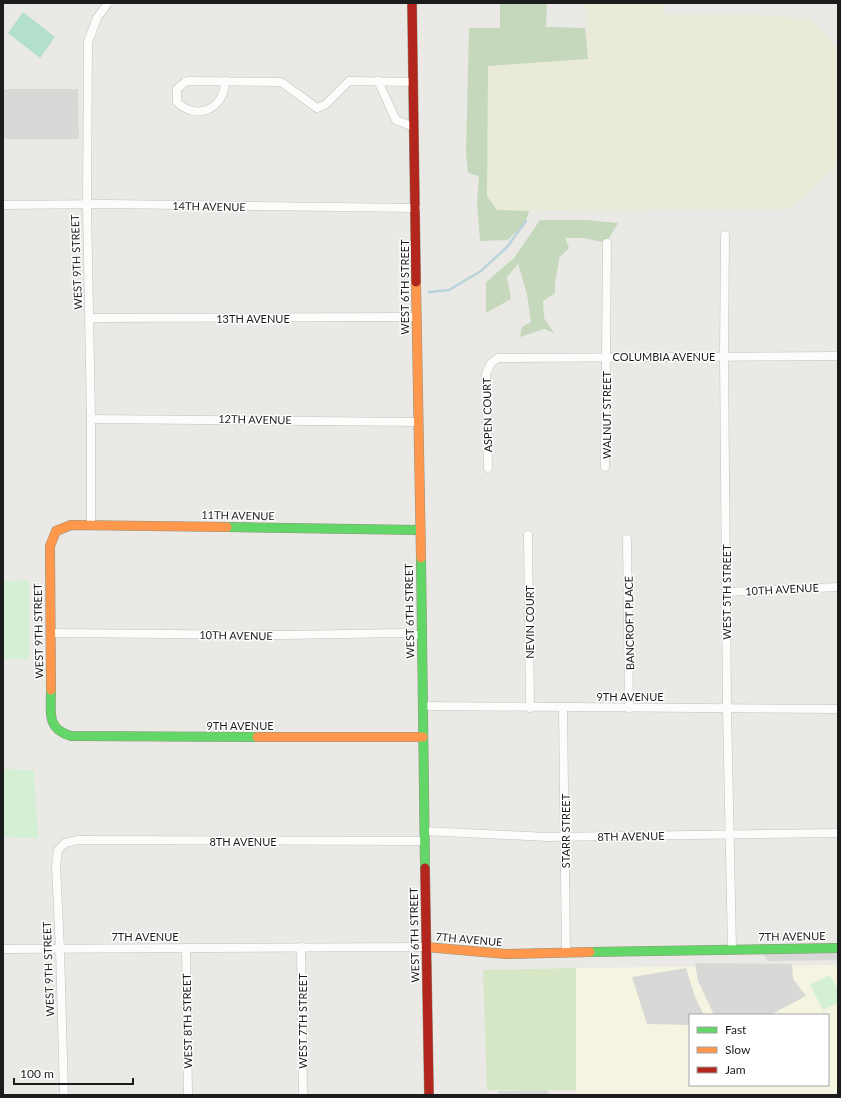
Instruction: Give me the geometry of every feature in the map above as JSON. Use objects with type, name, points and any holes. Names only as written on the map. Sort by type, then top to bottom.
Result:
[{"type":"street","name":"WEST 9TH STREET","points":[[91,526],[90,318],[87,205],[88,42],[97,18],[108,3]]},
{"type":"street","name":"WEST 6TH STREET","points":[[412,3],[429,1095]]},
{"type":"street","points":[[225,81],[225,91],[210,110],[193,111],[186,109],[177,102],[177,89],[185,82],[225,81],[281,82],[317,108],[325,105],[349,81],[413,82]]},
{"type":"street","points":[[378,81],[396,120],[414,127]]},
{"type":"street","name":"14TH AVENUE","points":[[3,205],[416,208]]},
{"type":"street","name":"WEST 5TH STREET","points":[[724,235],[727,708],[732,949]]},
{"type":"street","name":"WALNUT STREET","points":[[606,466],[608,243]]},
{"type":"street","name":"13TH AVENUE","points":[[90,318],[416,317]]},
{"type":"street","name":"COLUMBIA AVENUE","points":[[491,363],[498,358],[606,356],[838,356]]},
{"type":"street","name":"ASPEN COURT","points":[[488,468],[486,374],[491,363]]},
{"type":"street","name":"12TH AVENUE","points":[[91,419],[418,422]]},
{"type":"street","name":"11TH AVENUE","points":[[56,530],[71,525],[420,530]]},
{"type":"street","name":"WEST 9TH STREET","points":[[56,530],[51,538],[50,546],[50,633],[51,719],[58,731]]},
{"type":"street","name":"NEVIN COURT","points":[[528,535],[530,708]]},
{"type":"street","name":"BANCROFT PLACE","points":[[627,538],[629,708]]},
{"type":"street","name":"10TH AVENUE","points":[[726,592],[838,587]]},
{"type":"street","name":"10TH AVENUE","points":[[50,633],[283,635],[406,633],[421,636]]},
{"type":"street","name":"9TH AVENUE","points":[[423,706],[530,708],[838,709]]},
{"type":"street","name":"STARR STREET","points":[[563,708],[566,953]]},
{"type":"street","name":"9TH AVENUE","points":[[58,731],[71,736],[423,737]]},
{"type":"street","name":"8TH AVENUE","points":[[424,831],[565,837],[838,833]]},
{"type":"street","name":"8TH AVENUE","points":[[63,844],[78,840],[424,842]]},
{"type":"street","name":"WEST 9TH STREET","points":[[63,844],[58,850],[56,866],[64,1095]]},
{"type":"street","name":"WEST 7TH STREET","points":[[302,947],[303,1095]]},
{"type":"street","name":"7TH AVENUE","points":[[3,949],[426,947],[506,954],[838,948]]},
{"type":"street","name":"WEST 8TH STREET","points":[[186,948],[188,1095]]},
{"type":"shaded area","points":[[500,3],[547,3],[546,27],[585,28],[588,59],[488,66],[487,196],[497,210],[529,211],[526,221],[508,240],[480,241],[477,203],[479,176],[468,173],[466,154],[469,28],[500,28]]},
{"type":"shaded area","points":[[585,3],[664,3],[664,15],[765,15],[808,19],[833,44],[838,47],[838,166],[790,209],[544,210],[520,212],[497,210],[487,196],[488,66],[588,59]]},
{"type":"shaded area","points":[[3,89],[78,89],[79,139],[3,139]]},
{"type":"shaded area","points":[[540,220],[587,220],[618,223],[609,238],[602,242],[583,238],[565,238],[569,248],[559,258],[555,293],[543,301],[544,318],[554,333],[544,329],[520,337],[522,327],[531,322],[527,294],[518,264],[507,277],[511,299],[486,313],[486,282],[514,258]]},
{"type":"shaded area","points":[[838,948],[838,960],[768,961],[763,955],[763,949]]},
{"type":"shaded area","points":[[695,963],[792,964],[793,979],[806,996],[772,1014],[714,1014],[698,981]]},
{"type":"shaded area","points":[[838,965],[838,1095],[576,1095],[575,968]]},
{"type":"shaded area","points":[[686,968],[695,997],[704,1014],[689,1014],[689,1025],[647,1024],[632,977]]},
{"type":"shaded area","points":[[548,1090],[549,1095],[498,1095],[498,1091]]},
{"type":"green space","points":[[23,12],[55,37],[40,58],[8,33]]},
{"type":"green space","points":[[29,580],[29,659],[3,659],[3,582]]},
{"type":"green space","points":[[3,769],[34,770],[38,838],[3,837]]},
{"type":"green space","points":[[576,968],[576,1090],[487,1090],[483,970]]},
{"type":"green space","points":[[830,975],[838,990],[838,1003],[823,1010],[810,985]]},
{"type":"waterway","points":[[429,292],[449,290],[481,271],[507,247],[526,221]]},
{"type":"traffic: fast","points":[[227,527],[420,530]]},
{"type":"traffic: fast","points":[[421,558],[425,868]]},
{"type":"traffic: fast","points":[[51,690],[51,712],[54,724],[57,729],[71,736],[257,737]]},
{"type":"traffic: fast","points":[[590,952],[838,948]]},
{"type":"traffic: slow","points":[[416,282],[421,558]]},
{"type":"traffic: slow","points":[[51,690],[50,546],[56,531],[71,525],[227,527]]},
{"type":"traffic: slow","points":[[257,737],[423,737]]},
{"type":"traffic: slow","points":[[426,947],[506,954],[590,952]]},
{"type":"traffic: jam","points":[[412,3],[416,282]]},
{"type":"traffic: jam","points":[[425,868],[429,1095]]}]
